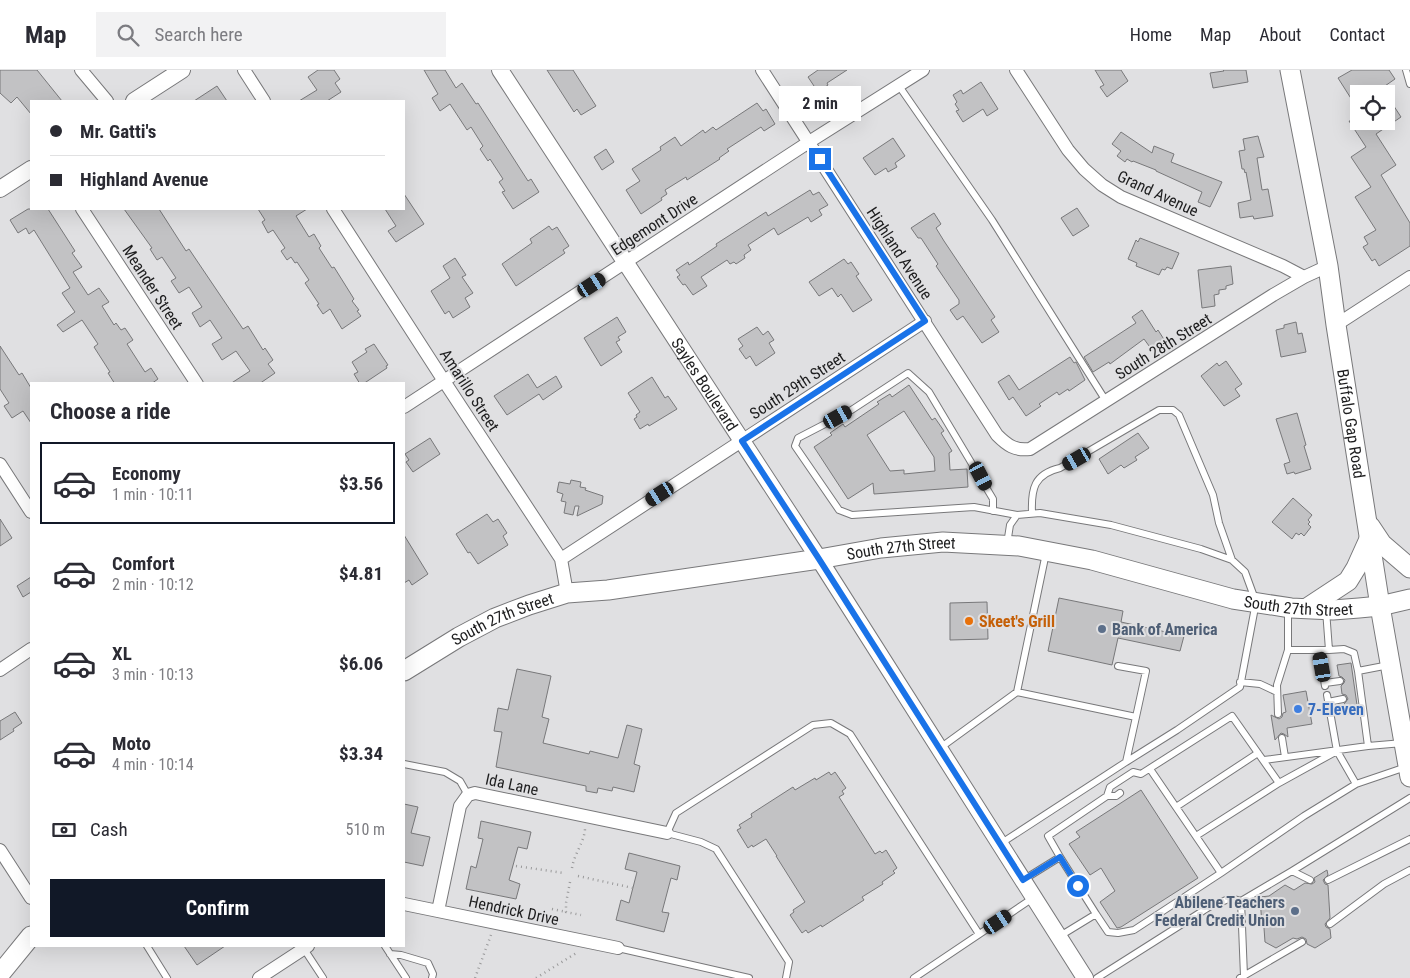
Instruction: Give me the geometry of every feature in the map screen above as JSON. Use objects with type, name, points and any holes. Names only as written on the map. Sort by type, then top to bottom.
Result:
[{"type":"main road","name":"Buffalo Gap Road","points":[[1290,70],[1328,266],[1380,606],[1391,665],[1405,723],[1404,743],[1409,770]]},
{"type":"main road","points":[[1298,608],[1348,581],[1356,568],[1368,530],[1410,568]]},
{"type":"main road","name":"South 27th Street","points":[[405,670],[459,637],[495,618],[529,605],[567,594],[608,590],[881,548],[943,542],[1019,546],[1092,560],[1233,599],[1298,608],[1326,609],[1380,606],[1410,599]]},
{"type":"main road","points":[[4,966],[30,937]]},
{"type":"street","points":[[81,70],[106,100]]},
{"type":"street","points":[[136,100],[182,70]]},
{"type":"street","points":[[244,70],[263,100]]},
{"type":"street","name":"Sayles Boulevard","points":[[500,70],[819,559],[1086,978]]},
{"type":"street","name":"Highland Avenue","points":[[762,70],[997,435],[1006,444],[1015,449]]},
{"type":"street","name":"Edgemont Drive","points":[[405,406],[809,142],[923,70]]},
{"type":"street","name":"Grand Avenue","points":[[1016,70],[1068,150],[1084,169],[1102,185],[1121,197],[1283,266],[1304,277]]},
{"type":"street","points":[[0,189],[30,170]]},
{"type":"street","name":"Meander Street","points":[[83,210],[196,382]]},
{"type":"street","name":"Amarillo Street","points":[[334,210],[561,559],[567,594]]},
{"type":"street","name":"South 28th Street","points":[[1015,449],[1030,450],[1304,277],[1328,266]]},
{"type":"street","points":[[1336,326],[1410,277]]},
{"type":"street","name":"South 29th Street","points":[[561,559],[925,321]]},
{"type":"street","points":[[0,464],[30,510]]},
{"type":"street","points":[[0,670],[30,651]]},
{"type":"street","name":"Ida Lane","points":[[438,911],[460,806],[468,795],[475,793],[667,833]]},
{"type":"street","points":[[0,850],[30,896]]},
{"type":"street","name":"Hendrick Drive","points":[[405,904],[618,948]]},
{"type":"street","points":[[259,978],[306,948]]},
{"type":"lane","points":[[1406,70],[1410,84]]},
{"type":"lane","points":[[899,86],[992,220],[1106,401]]},
{"type":"lane","points":[[993,511],[993,499],[934,400],[929,392],[908,373],[850,411],[815,431],[798,438],[794,446],[839,510],[852,515],[974,508],[1017,515],[1040,513],[1111,526],[1201,549],[1232,560],[1246,572],[1256,602],[1240,687],[1000,844]]},
{"type":"lane","points":[[1032,513],[1031,498],[1039,478],[1047,471],[1060,468],[1159,410],[1173,410],[1179,415],[1212,494],[1232,560]]},
{"type":"lane","points":[[1007,545],[1010,525],[1017,515]]},
{"type":"lane","points":[[939,749],[1017,692],[1046,552]]},
{"type":"lane","points":[[1278,714],[1277,685],[1298,608]]},
{"type":"lane","points":[[1326,609],[1329,650]]},
{"type":"lane","points":[[1288,650],[1344,649],[1354,653],[1368,746]]},
{"type":"lane","points":[[1319,650],[1325,685],[1340,681]]},
{"type":"lane","points":[[1357,676],[1391,665]]},
{"type":"lane","points":[[1118,666],[1146,670],[1126,762]]},
{"type":"lane","points":[[1240,682],[1260,684],[1276,692]]},
{"type":"lane","points":[[1017,692],[1136,717]]},
{"type":"lane","points":[[1343,699],[1328,698],[1337,751],[1356,784]]},
{"type":"lane","points":[[1107,796],[1110,788],[1133,772],[1140,778],[1150,769],[1232,716],[1279,783]]},
{"type":"lane","points":[[786,978],[789,962],[716,850],[701,842],[667,833],[676,813],[813,725],[831,723],[850,734],[979,934]]},
{"type":"lane","points":[[1282,738],[1285,757]]},
{"type":"lane","points":[[1264,760],[1404,743]]},
{"type":"lane","points":[[1196,836],[1279,783],[1337,751]]},
{"type":"lane","points":[[1176,807],[1258,753]]},
{"type":"lane","points":[[405,764],[445,772],[460,781],[468,795]]},
{"type":"lane","points":[[1150,769],[1221,873]]},
{"type":"lane","points":[[1120,793],[1116,796],[1107,796],[1048,836],[1108,932],[1134,930],[1304,816],[1356,784],[1409,770]]},
{"type":"lane","points":[[1097,978],[1209,907],[1231,898],[1241,901],[1410,798]]},
{"type":"lane","points":[[1328,880],[1410,840]]},
{"type":"lane","points":[[1023,880],[1060,857]]},
{"type":"lane","points":[[1330,924],[1384,884],[1410,870]]},
{"type":"lane","points":[[1292,871],[1310,880]]},
{"type":"lane","points":[[914,978],[1034,898]]},
{"type":"lane","points":[[1241,901],[1242,977],[1302,942]]},
{"type":"lane","points":[[1059,936],[1096,914]]},
{"type":"lane","points":[[148,947],[167,978]]},
{"type":"lane","points":[[386,947],[406,978]]},
{"type":"lane","points":[[306,948],[323,978]]},
{"type":"lane","points":[[618,948],[750,978]]},
{"type":"lane","points":[[390,954],[401,955],[428,963],[433,974],[432,978]]},
{"type":"path","points":[[572,868],[574,858],[584,837],[584,816]]},
{"type":"path","points":[[516,866],[564,874]]},
{"type":"path","points":[[578,876],[633,888]]},
{"type":"path","points":[[566,912],[570,882]]},
{"type":"path","points":[[552,909],[581,915]]},
{"type":"path","points":[[475,978],[496,922]]},
{"type":"path","points":[[536,978],[593,943]]},
{"type":"building","points":[[0,70],[37,70],[61,100],[30,100],[30,113],[17,97],[11,103],[0,93]]},
{"type":"building","points":[[318,70],[334,70],[340,79],[335,83],[341,92],[329,100],[301,100],[317,90],[308,77]]},
{"type":"building","points":[[424,70],[445,70],[456,88],[462,83],[476,104],[478,103],[528,181],[531,179],[539,192],[513,209],[502,192],[505,191],[499,182],[503,179],[490,159],[488,161],[480,149],[483,146],[471,127],[467,130],[450,104],[440,111],[432,98],[438,94]]},
{"type":"building","points":[[547,70],[573,70],[596,106],[581,115],[577,109],[574,112]]},
{"type":"building","points":[[818,70],[847,70],[827,83],[828,85],[818,92],[808,77]]},
{"type":"building","points":[[1095,70],[1121,70],[1128,81],[1107,97],[1100,87],[1104,85]]},
{"type":"building","points":[[1223,70],[1246,70],[1248,82],[1213,88],[1210,73]]},
{"type":"building","points":[[1352,70],[1389,70],[1395,79],[1386,85],[1350,85],[1350,97],[1338,78]]},
{"type":"building","points":[[981,82],[998,109],[987,116],[983,109],[963,122],[956,111],[959,110],[953,95],[961,90],[963,94]]},
{"type":"building","points":[[217,86],[226,100],[196,100]]},
{"type":"building","points":[[757,103],[763,111],[766,109],[775,124],[764,131],[761,127],[727,149],[729,151],[720,159],[687,180],[686,177],[665,190],[667,194],[661,198],[662,200],[641,214],[626,190],[640,181],[632,169],[661,150],[660,147],[675,137],[681,146],[703,130],[705,133],[713,127],[716,130]]},
{"type":"building","points":[[1395,108],[1401,117],[1395,121]]},
{"type":"building","points":[[1355,130],[1382,130],[1376,134],[1396,165],[1381,175],[1410,223],[1410,246],[1379,266],[1375,259],[1372,261],[1363,247],[1368,244],[1364,237],[1376,230],[1355,197],[1371,187],[1351,157],[1366,147]]},
{"type":"building","points":[[1121,132],[1152,153],[1154,146],[1174,154],[1171,162],[1222,182],[1210,207],[1198,202],[1202,192],[1133,161],[1127,159],[1125,162],[1117,156],[1121,151],[1112,144]]},
{"type":"building","points":[[1258,136],[1264,157],[1257,158],[1262,190],[1268,189],[1273,216],[1254,219],[1253,216],[1240,218],[1238,203],[1251,200],[1246,172],[1242,169],[1239,151],[1245,150],[1243,139]]},
{"type":"building","points":[[893,138],[905,156],[895,163],[897,167],[888,172],[886,168],[875,175],[863,158]]},
{"type":"building","points":[[606,149],[614,162],[602,170],[594,157]]},
{"type":"building","points":[[810,190],[813,195],[819,192],[828,205],[819,210],[822,215],[811,222],[808,217],[778,235],[774,228],[748,245],[751,250],[744,255],[745,258],[736,264],[734,262],[730,264],[727,260],[701,277],[707,286],[693,295],[677,277],[680,275],[676,270],[688,262],[689,265],[717,246],[716,244],[766,212],[768,216]]},
{"type":"building","points":[[405,196],[424,224],[396,242],[388,231],[396,226],[386,210],[405,210]]},
{"type":"building","points":[[1077,208],[1089,226],[1073,236],[1061,218]]},
{"type":"building","points":[[28,209],[49,210],[75,251],[72,253],[82,267],[73,272],[88,295],[99,288],[109,302],[102,306],[114,325],[116,323],[121,330],[125,328],[133,340],[127,344],[145,372],[151,368],[158,379],[154,382],[114,382],[108,373],[110,372],[94,347],[98,344],[82,320],[63,332],[57,325],[75,312],[62,293],[70,288],[34,230],[29,234],[26,228],[18,233],[10,220]]},
{"type":"building","points":[[125,210],[160,210],[186,251],[189,249],[243,329],[248,326],[263,350],[265,348],[273,360],[268,364],[275,373],[262,382],[233,382],[250,371],[236,351],[222,360],[212,344],[222,338],[210,320],[200,327],[192,313],[202,307],[189,287],[179,293],[171,281],[176,278],[162,257],[157,260],[150,249],[152,248]]},
{"type":"building","points":[[259,210],[305,210],[296,216],[309,237],[314,234],[321,246],[319,248],[332,268],[334,267],[354,299],[352,301],[361,316],[342,329],[330,309],[323,314],[317,305],[319,304],[305,283],[309,280],[297,262],[295,263],[291,257],[287,260],[281,251],[285,248],[273,230],[268,233],[262,222],[265,220]]},
{"type":"building","points":[[934,213],[941,224],[936,228],[995,317],[991,320],[999,332],[982,343],[963,316],[957,320],[950,310],[959,304],[959,300],[936,266],[938,264],[921,238],[918,238],[911,228]]},
{"type":"building","points":[[549,226],[552,230],[557,227],[569,246],[563,250],[565,253],[516,286],[502,264],[532,243],[530,239]]},
{"type":"building","points":[[1140,238],[1179,253],[1172,269],[1167,267],[1165,270],[1162,269],[1159,275],[1136,266],[1137,263],[1128,259],[1136,240],[1138,242]]},
{"type":"building","points":[[455,258],[466,275],[462,277],[473,293],[465,298],[470,307],[453,318],[449,311],[445,314],[431,291],[450,278],[443,266]]},
{"type":"building","points":[[844,259],[848,264],[851,262],[859,274],[856,276],[872,300],[853,312],[841,294],[838,297],[832,288],[819,296],[809,282]]},
{"type":"building","points":[[1231,266],[1233,284],[1226,286],[1226,289],[1219,290],[1219,294],[1214,295],[1215,306],[1202,308],[1198,270]]},
{"type":"building","points":[[1142,310],[1156,332],[1158,330],[1165,341],[1152,350],[1144,339],[1110,364],[1109,362],[1093,372],[1084,357],[1136,323],[1132,317]]},
{"type":"building","points":[[617,317],[626,332],[618,337],[620,340],[616,342],[622,352],[601,366],[584,338]]},
{"type":"building","points":[[1296,322],[1298,334],[1302,333],[1306,352],[1281,357],[1276,330],[1284,328],[1284,325]]},
{"type":"building","points":[[757,327],[763,335],[768,331],[774,340],[769,343],[775,353],[756,366],[750,356],[746,359],[739,349],[743,346],[738,339]]},
{"type":"building","points":[[374,344],[388,365],[386,366],[387,368],[366,382],[359,382],[354,374],[358,372],[352,362],[367,352],[365,349]]},
{"type":"building","points":[[0,346],[19,375],[22,373],[30,386],[30,422],[23,411],[12,418],[4,406],[9,403],[0,389]]},
{"type":"building","points":[[1070,357],[1074,363],[1076,362],[1085,380],[1069,391],[1068,389],[1059,395],[1057,392],[1039,404],[1041,406],[1026,416],[1013,397],[1009,400],[998,382],[1009,375],[1019,390]]},
{"type":"building","points":[[1226,361],[1242,384],[1235,389],[1240,396],[1224,406],[1201,376],[1217,363],[1219,366]]},
{"type":"building","points":[[528,374],[537,388],[556,376],[562,387],[543,400],[539,394],[507,415],[494,396]]},
{"type":"building","points":[[652,377],[665,398],[668,396],[677,409],[649,426],[648,424],[640,429],[634,419],[640,412],[628,393]]},
{"type":"building","points":[[909,385],[932,420],[935,418],[944,431],[941,433],[952,451],[949,453],[950,470],[967,469],[968,487],[874,494],[873,483],[848,499],[814,447],[832,435],[830,433],[843,424],[845,427],[879,404],[877,402],[890,394],[892,397]],"holes":[[[904,411],[934,457],[935,471],[904,474],[904,470],[890,471],[867,435]]]},
{"type":"building","points":[[1297,413],[1311,469],[1295,474],[1294,472],[1287,474],[1284,464],[1290,462],[1276,419]]},
{"type":"building","points":[[1138,433],[1149,448],[1135,457],[1137,460],[1124,468],[1121,465],[1108,474],[1099,459]]},
{"type":"building","points":[[430,438],[440,454],[413,472],[406,462],[409,460],[405,454]]},
{"type":"building","points":[[571,480],[581,482],[580,487],[586,488],[585,490],[603,496],[602,504],[577,516],[579,506],[575,506],[573,515],[564,513],[566,502],[561,501],[563,494],[557,492],[559,482],[570,484]]},
{"type":"building","points":[[1293,498],[1312,515],[1308,520],[1310,522],[1308,524],[1311,527],[1304,536],[1301,533],[1299,535],[1296,533],[1292,539],[1272,522]]},
{"type":"building","points":[[487,514],[493,522],[498,519],[507,533],[503,536],[508,545],[478,564],[470,552],[468,553],[456,534]]},
{"type":"building","points":[[0,519],[12,538],[0,546]]},
{"type":"building","points":[[405,537],[428,574],[412,585],[409,580],[405,582]]},
{"type":"building","points":[[30,578],[30,593],[23,597],[17,586]]},
{"type":"building","name":"Bank of America","points":[[1059,598],[1123,611],[1121,622],[1184,636],[1180,651],[1118,638],[1112,665],[1048,651]]},
{"type":"building","name":"Skeet's Grill","points":[[987,602],[988,639],[950,640],[950,603]]},
{"type":"building","points":[[1351,663],[1358,712],[1346,715],[1344,704],[1348,699],[1346,695],[1342,694],[1341,686],[1345,680],[1339,676],[1337,665]]},
{"type":"building","points":[[517,669],[551,676],[542,717],[549,719],[543,743],[589,754],[590,751],[618,758],[627,725],[642,729],[634,764],[640,766],[634,792],[613,787],[612,791],[598,788],[597,793],[586,791],[586,786],[496,767],[502,732],[494,731],[498,708],[508,710]]},
{"type":"building","name":"7-Eleven","points":[[1306,691],[1312,724],[1287,728],[1288,737],[1281,733],[1275,740],[1271,715],[1279,719],[1286,712],[1283,695]]},
{"type":"building","points":[[15,712],[22,723],[0,740],[0,721]]},
{"type":"building","points":[[829,772],[831,775],[835,772],[846,788],[842,791],[844,794],[839,797],[875,854],[886,850],[897,868],[893,871],[895,873],[882,882],[883,884],[862,897],[864,900],[822,927],[821,925],[808,933],[806,930],[802,933],[790,915],[794,912],[793,910],[805,902],[777,856],[766,839],[748,848],[737,830],[741,828],[739,825],[752,817],[751,814],[793,787],[795,790]]},
{"type":"building","points":[[1141,790],[1198,878],[1117,928],[1100,902],[1115,891],[1101,868],[1090,875],[1069,844],[1080,837],[1076,832]]},
{"type":"building","points":[[405,804],[418,807],[411,833],[430,837],[423,866],[405,862]]},
{"type":"building","points":[[481,821],[531,832],[527,849],[518,847],[509,880],[520,884],[516,899],[466,889],[471,866],[476,868],[483,839],[478,838]]},
{"type":"building","points":[[629,853],[680,866],[677,880],[671,878],[662,912],[669,913],[664,932],[616,920],[621,900],[629,903],[637,872],[625,869]]},
{"type":"building","name":"Abilene Teachers Federal Credit Union","points":[[1327,870],[1328,875],[1323,880],[1328,885],[1330,918],[1325,924],[1330,929],[1331,938],[1315,948],[1307,944],[1306,939],[1302,937],[1293,938],[1276,948],[1265,942],[1260,897],[1269,896],[1285,885],[1294,890],[1305,883],[1312,884],[1315,882],[1314,878]]},
{"type":"building","points":[[185,947],[224,947],[197,965]]},
{"type":"place","name":"Skeet's Grill","points":[[969,621]]},
{"type":"place","name":"Bank of America","points":[[1102,629]]},
{"type":"place","name":"7-Eleven","points":[[1298,709]]},
{"type":"place","name":"Abilene Teachers Federal Credit Union","points":[[1295,911]]},
{"type":"route","points":[[820,159],[925,321],[742,441],[1023,880],[1060,857],[1078,886]]}]
